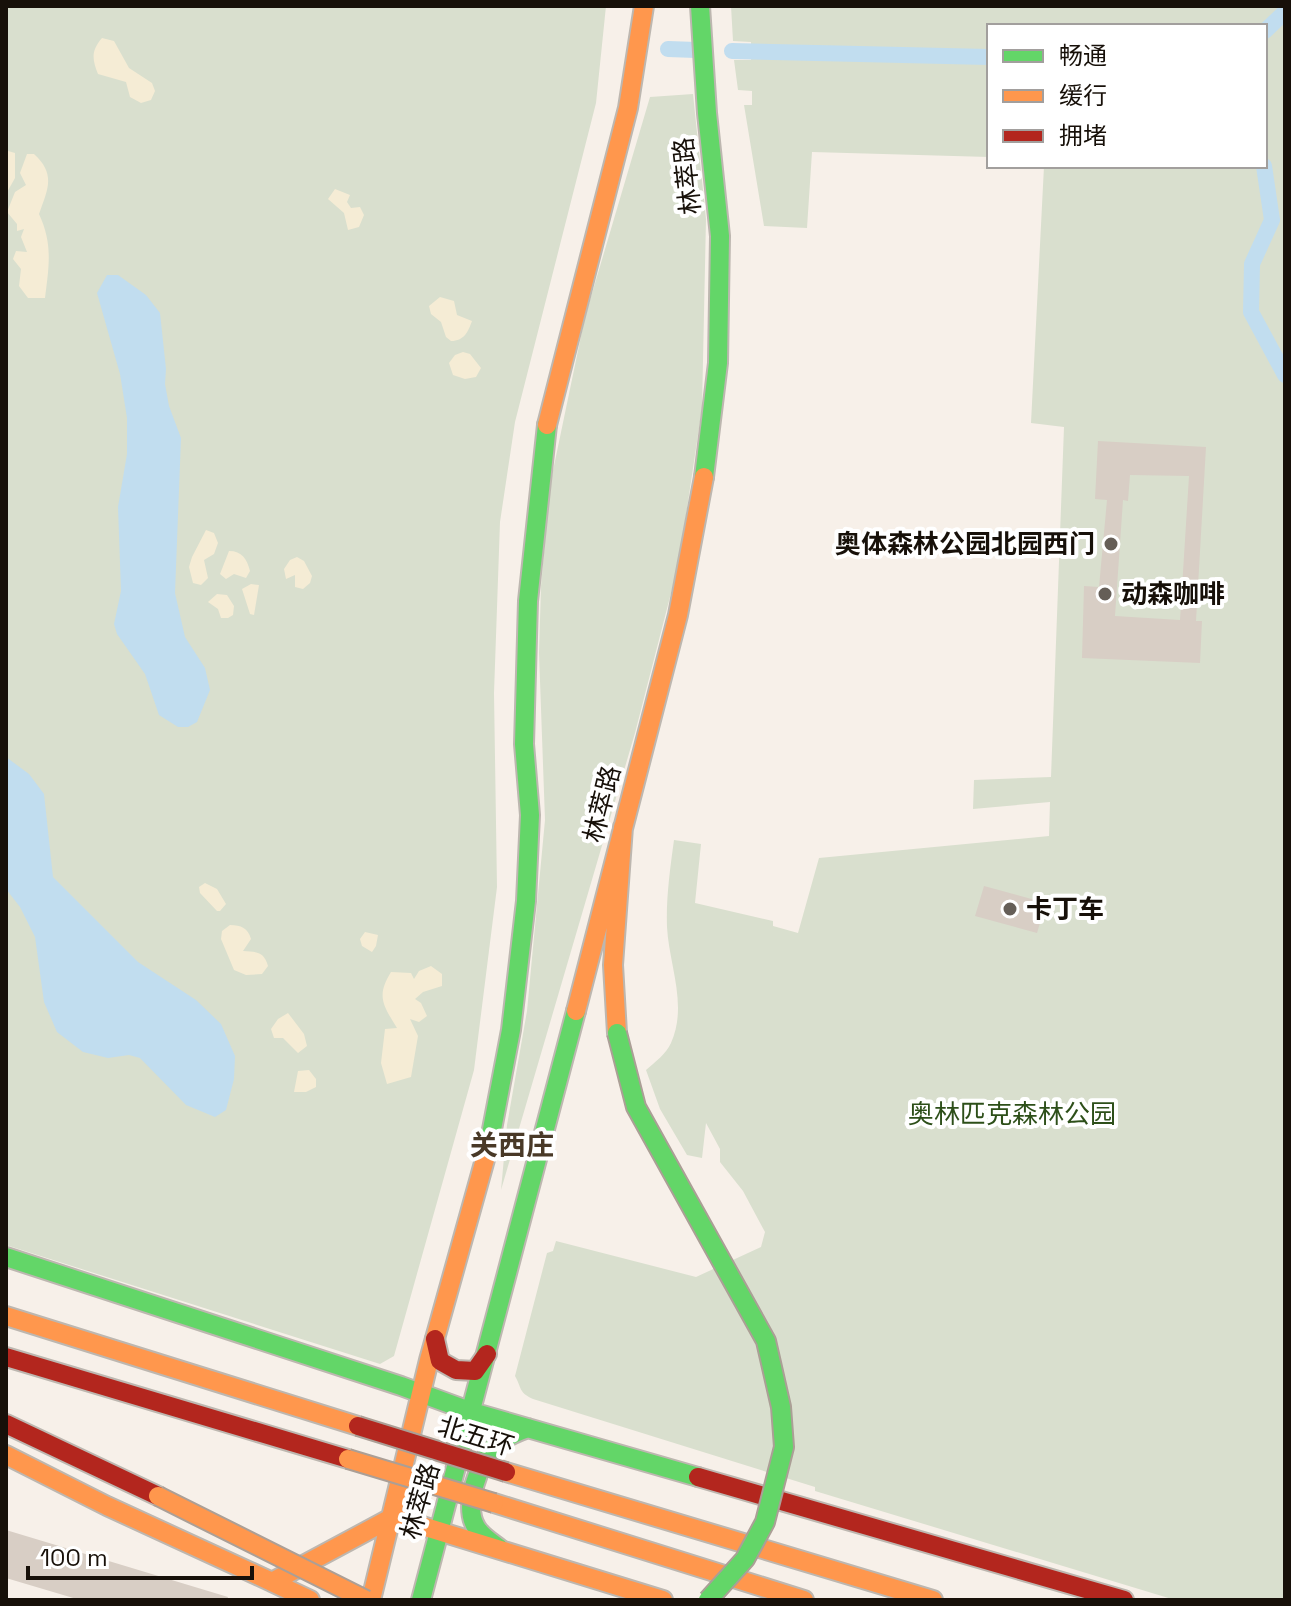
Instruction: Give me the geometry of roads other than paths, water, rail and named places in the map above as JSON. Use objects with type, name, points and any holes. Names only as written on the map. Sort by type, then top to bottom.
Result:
[{"type":"main road","name":"林萃路","points":[[369,1600],[393,1517],[435,1339],[489,1145],[511,1030],[526,901],[530,815],[524,744],[528,601],[545,433],[628,108],[644,6]]},
{"type":"main road","name":"林萃路","points":[[422,1594],[678,615],[703,488],[716,378],[720,236],[700,6]]},
{"type":"main road","points":[[623,827],[613,965],[617,1033],[636,1107],[766,1341],[781,1407],[784,1447],[765,1522],[745,1559],[708,1600]]},
{"type":"main road","points":[[6,1257],[472,1412],[1124,1600]]},
{"type":"main road","name":"北五环","points":[[6,1316],[506,1472],[933,1600]]},
{"type":"main road","points":[[435,1339],[440,1361],[456,1370],[475,1371],[487,1354]]},
{"type":"main road","points":[[6,1357],[494,1503],[804,1600]]},
{"type":"main road","points":[[6,1424],[369,1600]]},
{"type":"main road","points":[[501,1550],[476,1528],[471,1508],[478,1475],[487,1452],[511,1433],[528,1428]]},
{"type":"main road","points":[[6,1455],[107,1506],[310,1600]]},
{"type":"main road","points":[[272,1582],[393,1517],[663,1600]]},
{"type":"main road","points":[[379,1572],[404,1563],[421,1573],[422,1594]]},
{"type":"water","points":[[107,275],[118,275],[146,295],[160,313],[165,384],[169,406],[181,438],[175,593],[185,637],[205,668],[210,690],[197,722],[188,727],[178,727],[159,715],[145,674],[117,634],[114,624],[121,591],[118,507],[127,454],[127,418],[120,374],[97,293]]},
{"type":"water","points":[[6,757],[29,774],[44,794],[53,877],[138,962],[196,1000],[221,1024],[235,1056],[234,1079],[226,1110],[215,1117],[186,1105],[140,1058],[129,1055],[108,1058],[83,1052],[57,1032],[44,1002],[35,937],[20,907],[6,889]]},
{"type":"waterway","points":[[1267,29],[1285,12]]},
{"type":"waterway","points":[[668,49],[696,50]]},
{"type":"waterway","points":[[732,51],[987,57]]},
{"type":"waterway","points":[[1264,168],[1272,220],[1252,264],[1251,312],[1285,375]]},
{"type":"place","name":"奥体森林公园北园西门","points":[[1111,544]]},
{"type":"place","name":"动森咖啡","points":[[1105,594]]},
{"type":"place","name":"卡丁车","points":[[1010,909]]},
{"type":"district","name":"关西庄","points":[[512,1145]]},
{"type":"park label","name":"奥林匹克森林公园","points":[[1012,1114]]}]
